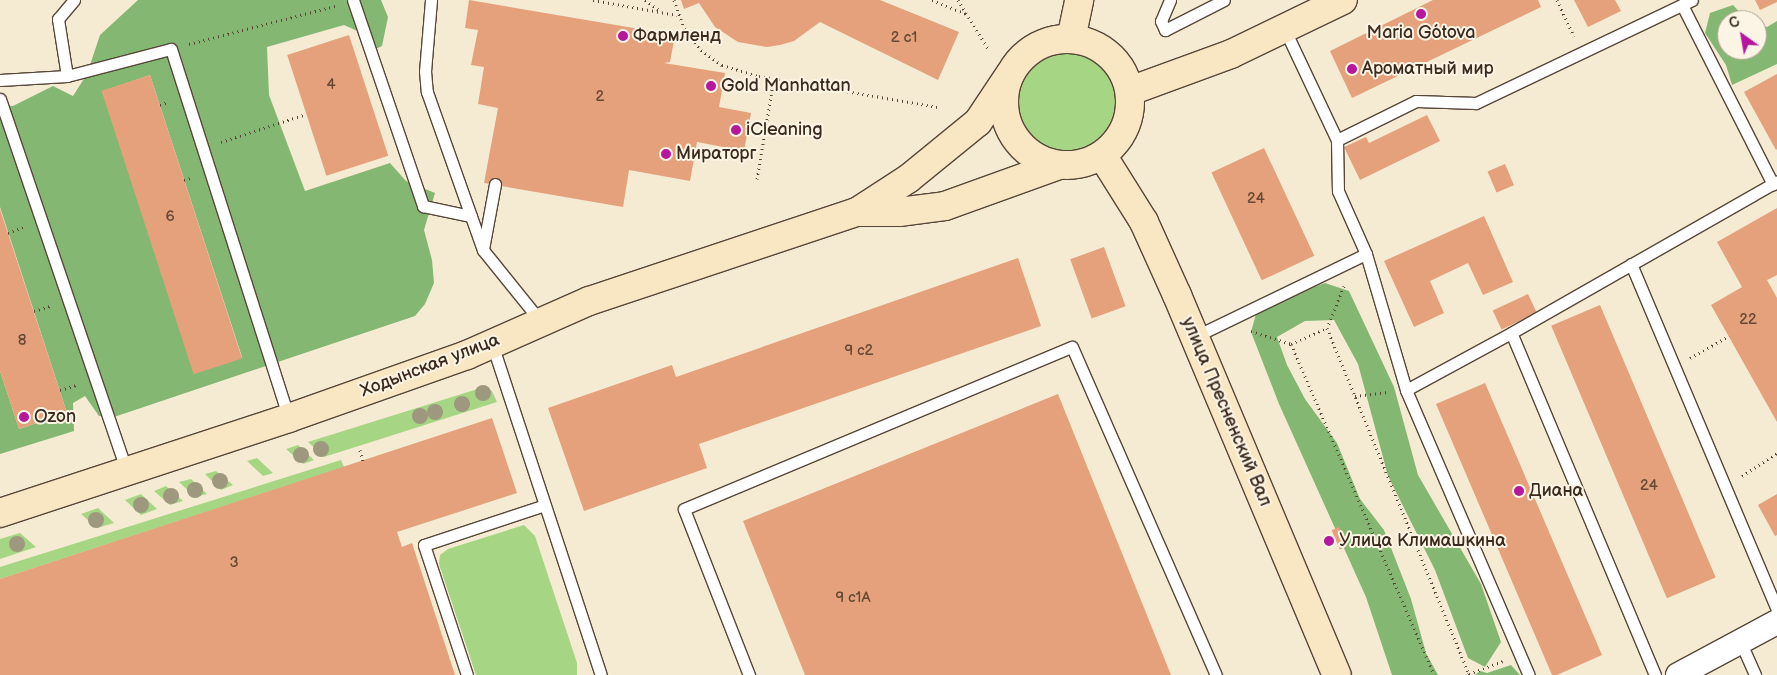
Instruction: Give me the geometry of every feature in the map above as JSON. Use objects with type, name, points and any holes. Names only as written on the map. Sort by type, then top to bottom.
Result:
[{"type":"street","points":[[1071,38],[1079,0]]},
{"type":"street","points":[[1130,91],[1231,54],[1343,0]]},
{"type":"street","points":[[1071,38],[1092,44],[1109,54],[1126,77],[1131,105],[1122,134],[1102,155],[1089,162],[1059,165],[1042,161],[1016,140],[1003,107],[1010,74],[1029,51],[1042,44],[1071,38]]},
{"type":"street","name":"Ходынская улица","points":[[0,513],[126,470],[289,418],[492,344],[588,301],[857,212],[908,179],[978,122],[1010,74]]},
{"type":"street","name":"улица Пресненский Вал","points":[[1102,155],[1144,222],[1337,675]]},
{"type":"street","name":"Ходынская улица","points":[[857,212],[899,212],[945,206],[1059,165]]},
{"type":"street","points":[[1678,675],[1777,622]]},
{"type":"lane","points":[[67,76],[58,19],[74,0]]},
{"type":"lane","points":[[431,0],[425,71],[427,92],[483,250],[541,322]]},
{"type":"lane","points":[[1170,0],[1161,21],[1165,30],[1224,0]]},
{"type":"lane","points":[[354,1],[423,206],[471,216]]},
{"type":"lane","points":[[1337,140],[1416,102],[1476,103],[1687,3],[1775,182],[1511,333],[1406,390]]},
{"type":"lane","points":[[1284,28],[1337,140],[1338,191],[1406,390],[1529,675]]},
{"type":"lane","points":[[0,80],[67,76],[171,49],[289,418]]},
{"type":"lane","points":[[0,99],[126,470]]},
{"type":"lane","points":[[483,250],[495,184]]},
{"type":"lane","points":[[1194,337],[1361,256]]},
{"type":"lane","points":[[1631,264],[1777,610]]},
{"type":"lane","points":[[1511,333],[1655,675]]},
{"type":"lane","points":[[492,344],[601,675]]},
{"type":"lane","points":[[749,675],[684,510],[1072,347],[1216,675]]},
{"type":"lane","points":[[467,675],[424,545],[544,505]]},
{"type":"lane","points":[[1740,642],[1756,675]]},
{"type":"path","points":[[593,0],[677,14]]},
{"type":"path","points":[[645,0],[661,12]]},
{"type":"path","points":[[674,0],[677,14],[701,50],[722,64],[774,78],[939,107]]},
{"type":"path","points":[[932,0],[966,14]]},
{"type":"path","points":[[958,0],[989,50]]},
{"type":"path","points":[[1556,0],[1581,53]]},
{"type":"path","points":[[171,49],[354,1]]},
{"type":"path","points":[[757,180],[774,78]]},
{"type":"path","points":[[203,148],[306,114]]},
{"type":"path","points":[[1245,329],[1291,344],[1327,328],[1361,256]]},
{"type":"path","points":[[1327,328],[1468,674],[1520,654]]},
{"type":"path","points":[[1675,368],[1729,336]]},
{"type":"path","points":[[1291,344],[1434,675]]},
{"type":"path","points":[[1355,396],[1406,390]]},
{"type":"path","points":[[360,450],[364,461]]},
{"type":"path","points":[[1726,488],[1777,452]]},
{"type":"green space","points":[[138,0],[381,0],[388,17],[382,46],[369,52],[364,34],[344,25],[267,47],[269,95],[305,191],[390,163],[406,181],[435,193],[424,230],[432,260],[434,283],[425,304],[415,316],[117,416],[99,416],[85,396],[73,403],[74,431],[0,454],[0,371],[19,429],[67,413],[0,207],[0,105],[13,106],[53,86],[73,96],[87,74],[100,35]],"holes":[[[150,75],[242,357],[195,373],[103,91]]]},
{"type":"green space","points":[[1733,5],[1738,10],[1719,10]]},
{"type":"green space","points":[[1717,11],[1717,51],[1705,33],[1710,13]]},
{"type":"green space","points":[[1777,21],[1777,64],[1732,85],[1723,60],[1767,60],[1767,27]]},
{"type":"green space","points":[[1068,49],[1089,53],[1107,64],[1118,82],[1122,103],[1118,124],[1107,142],[1089,153],[1068,157],[1047,153],[1029,142],[1018,124],[1014,103],[1018,82],[1029,64],[1047,53]]},
{"type":"green space","points":[[1325,283],[1349,291],[1394,387],[1418,475],[1481,584],[1501,642],[1485,667],[1468,658],[1435,570],[1388,476],[1358,364],[1334,320],[1305,321],[1277,337],[1287,365],[1305,399],[1337,443],[1360,499],[1384,530],[1411,599],[1426,653],[1438,675],[1392,675],[1366,597],[1279,404],[1251,332],[1256,314],[1287,297]]},
{"type":"green space","points":[[484,387],[492,391],[497,402],[324,457],[308,442]]},
{"type":"green space","points":[[298,445],[314,460],[303,464],[286,449]]},
{"type":"green space","points":[[257,458],[273,473],[263,476],[247,461]]},
{"type":"green space","points":[[341,460],[344,467],[0,579],[0,567]]},
{"type":"green space","points":[[216,471],[233,485],[221,490],[205,474]]},
{"type":"green space","points":[[191,479],[207,494],[195,497],[179,482]]},
{"type":"green space","points":[[166,486],[183,501],[170,505],[154,491]]},
{"type":"green space","points":[[141,494],[157,509],[141,515],[125,500]]},
{"type":"green space","points":[[98,508],[114,523],[97,528],[81,514]]},
{"type":"green space","points":[[524,525],[535,536],[577,663],[577,675],[476,675],[439,564],[440,555],[448,549]]},
{"type":"green space","points":[[20,533],[36,547],[0,559],[0,539]]},
{"type":"green space","points":[[1511,665],[1520,675],[1475,675],[1480,671],[1487,673]]},
{"type":"building","points":[[469,0],[675,35],[670,62],[664,63],[725,73],[719,107],[751,113],[744,151],[697,142],[690,181],[629,170],[623,207],[484,183],[498,108],[478,104],[484,67],[471,65],[478,30],[465,28]]},
{"type":"building","points":[[681,0],[880,0],[959,32],[938,80],[820,22],[794,41],[780,45],[767,47],[738,42],[715,27],[699,3],[684,9]]},
{"type":"building","points":[[1433,0],[1538,0],[1541,7],[1352,98],[1330,51]]},
{"type":"building","points":[[1574,0],[1615,0],[1621,11],[1588,27]]},
{"type":"building","points":[[1755,0],[1777,0],[1777,2],[1760,10]]},
{"type":"building","points":[[349,35],[388,156],[326,176],[287,55]]},
{"type":"building","points":[[1777,74],[1777,149],[1776,150],[1744,92]]},
{"type":"building","points":[[150,75],[242,358],[194,374],[101,91]]},
{"type":"building","points":[[1427,115],[1440,141],[1360,180],[1344,147],[1366,137],[1369,143]]},
{"type":"building","points":[[1264,148],[1314,256],[1262,280],[1211,173]]},
{"type":"building","points":[[1505,164],[1514,185],[1496,193],[1488,171]]},
{"type":"building","points":[[1777,208],[1777,275],[1767,280],[1777,298],[1777,422],[1711,305],[1742,287],[1717,242]]},
{"type":"building","points":[[0,209],[67,413],[19,429],[0,371]]},
{"type":"building","points":[[1484,216],[1513,282],[1483,295],[1468,263],[1430,281],[1444,313],[1414,327],[1384,261]]},
{"type":"building","points":[[1104,247],[1126,306],[1092,319],[1070,259]]},
{"type":"building","points":[[1018,258],[1041,326],[699,444],[707,468],[584,511],[548,408],[672,365],[676,377]]},
{"type":"building","points":[[1528,294],[1537,313],[1502,330],[1493,310]]},
{"type":"building","points":[[1600,305],[1716,577],[1667,598],[1551,326]]},
{"type":"building","points":[[1485,383],[1602,655],[1557,675],[1552,675],[1436,404]]},
{"type":"building","points":[[1058,394],[1171,675],[805,675],[743,521]]},
{"type":"building","points":[[492,418],[517,493],[397,532],[402,547],[412,543],[455,675],[0,675],[0,579]]},
{"type":"building","points":[[1777,494],[1777,535],[1775,536],[1758,505]]},
{"type":"building","points":[[1339,527],[1347,546],[1340,549],[1332,530]]},
{"type":"place","name":"Maria Gótova","points":[[1421,14]]},
{"type":"place","name":"Фармленд","points":[[623,36]]},
{"type":"place","name":"Ароматный мир","points":[[1352,69]]},
{"type":"place","name":"Gold Manhattan","points":[[711,86]]},
{"type":"place","name":"iCleaning","points":[[736,130]]},
{"type":"place","name":"Мираторг","points":[[666,154]]},
{"type":"place","name":"Ozon","points":[[24,417]]},
{"type":"place","name":"Диана","points":[[1519,491]]},
{"type":"place","name":"Улица Климашкина","points":[[1329,541]]}]
